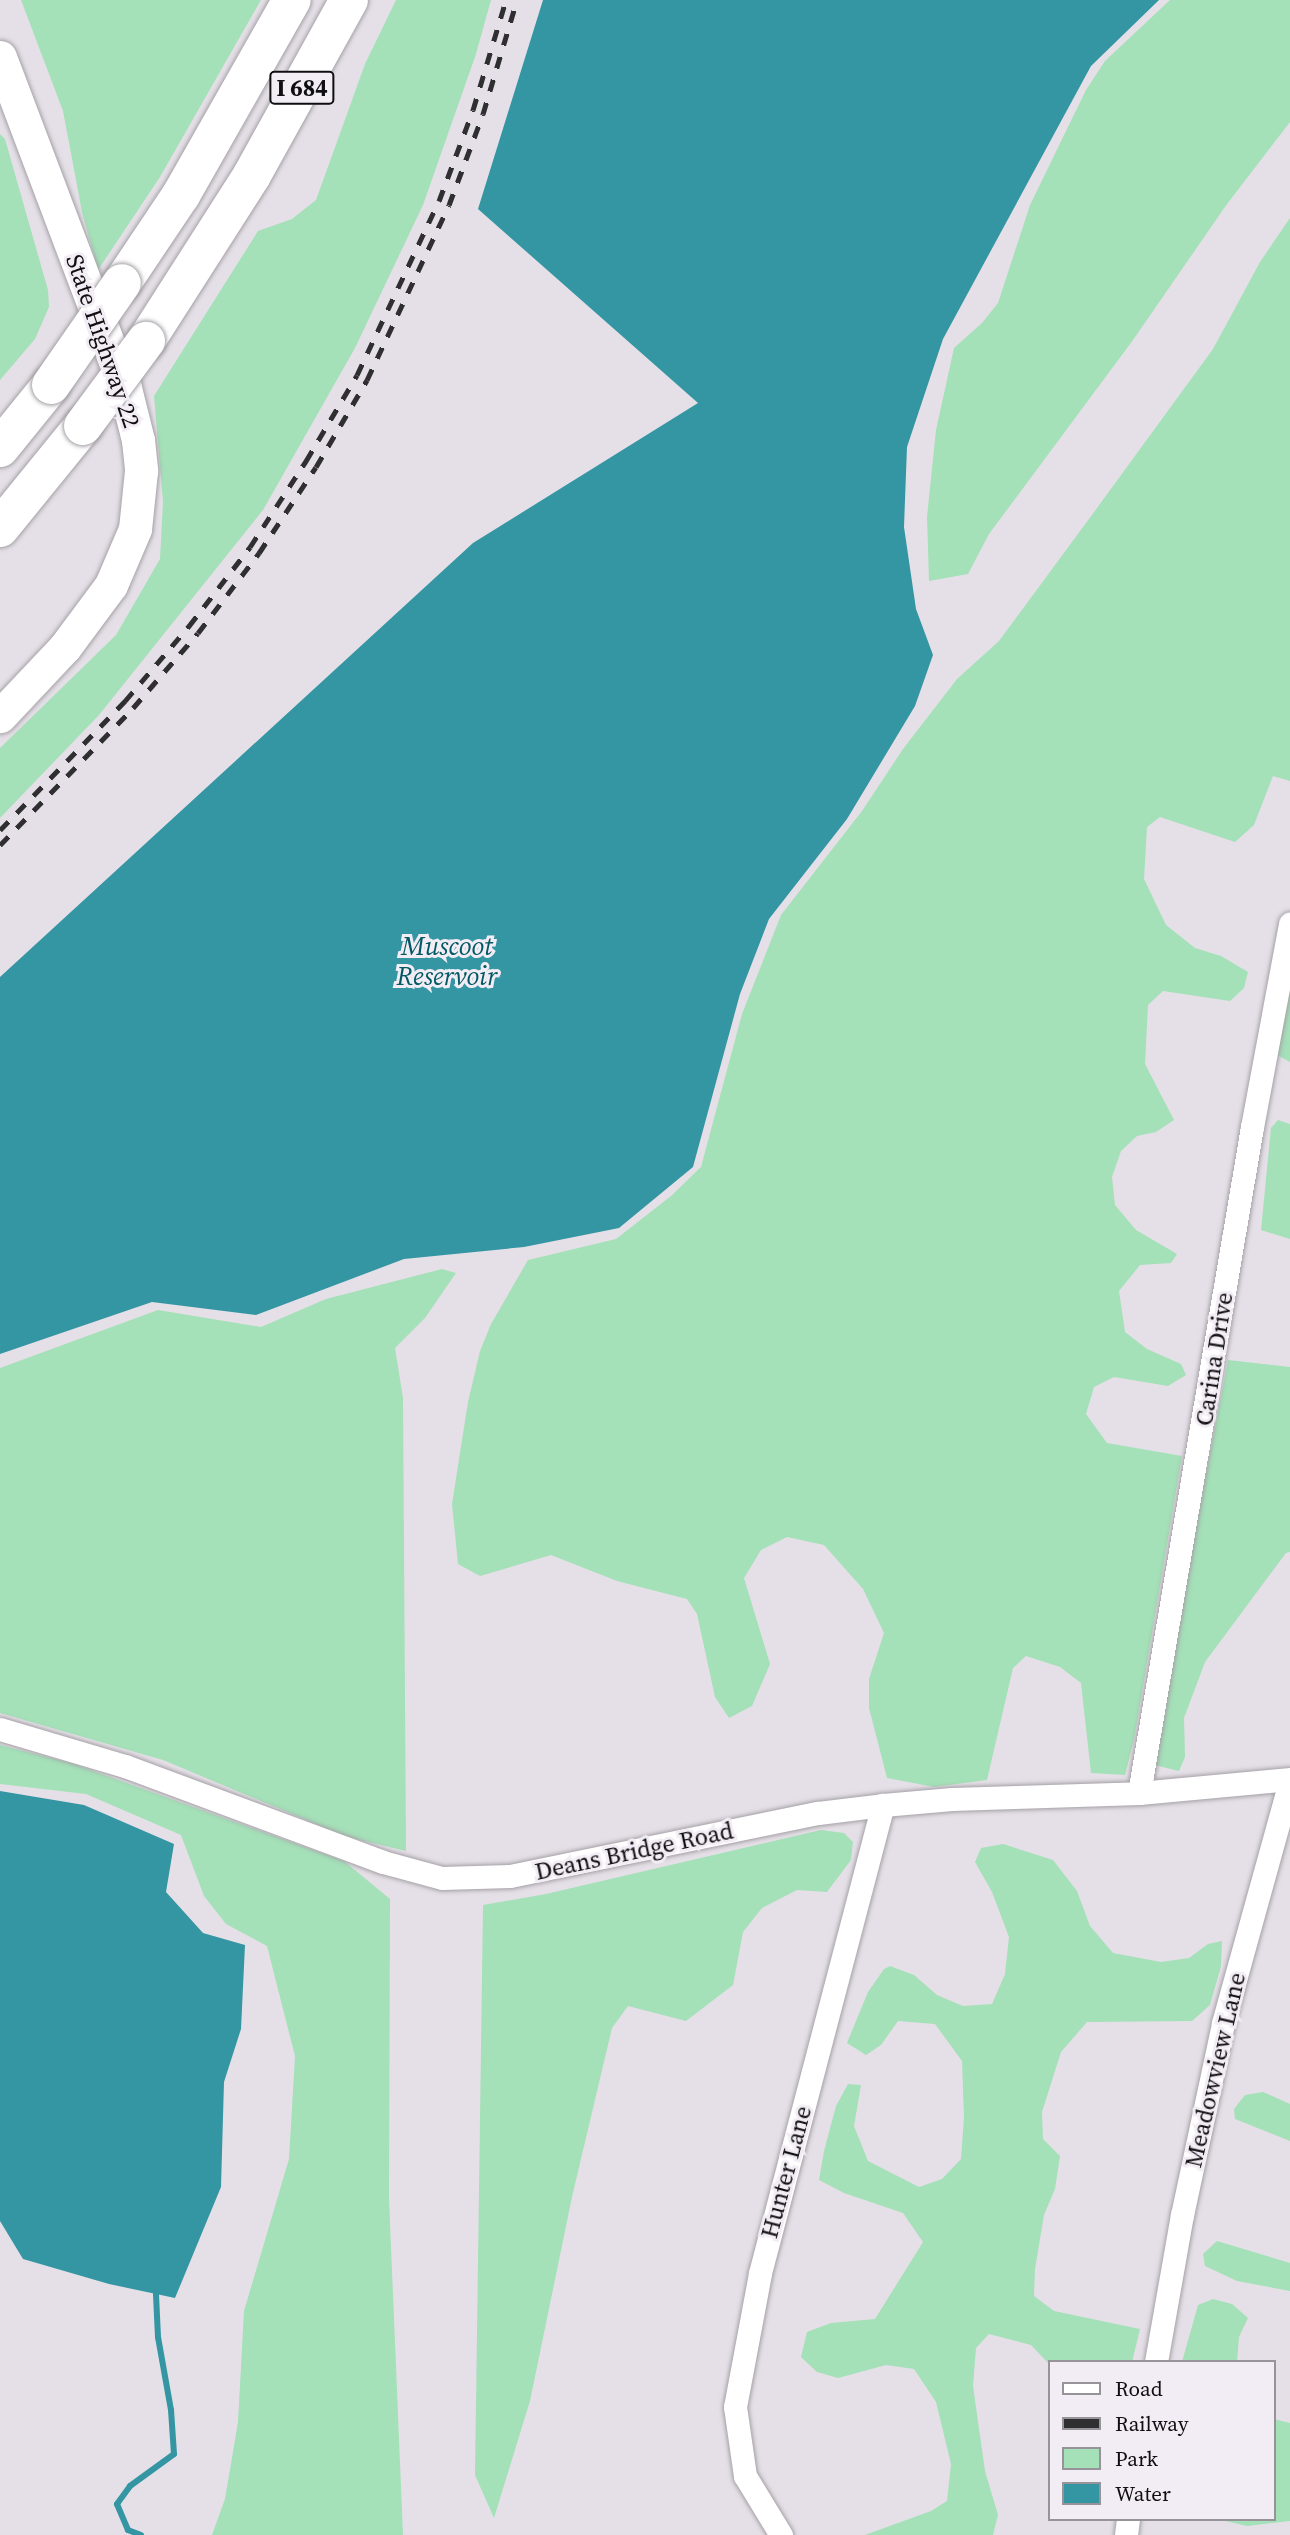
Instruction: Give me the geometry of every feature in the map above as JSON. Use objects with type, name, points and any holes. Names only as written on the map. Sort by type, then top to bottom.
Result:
[{"type":"highway","name":"I 684","points":[[0,448],[51,384],[181,195],[292,0]]},
{"type":"highway","name":"I 684","points":[[0,528],[83,426],[146,341],[252,175],[349,0]]},
{"type":"main road","name":"State Highway 22","points":[[0,57],[125,388],[138,440],[141,471],[140,500],[133,536],[111,585],[65,647],[0,716]]},
{"type":"street","name":"Carina Drive","points":[[1139,1793],[1252,1127],[1290,924]]},
{"type":"street","name":"Deans Bridge Road","points":[[0,1729],[138,1770],[383,1862],[442,1878],[510,1876],[818,1813],[883,1805],[952,1799],[1139,1793],[1290,1780]]},
{"type":"street","name":"Meadowview Lane","points":[[1156,2360],[1185,2203],[1223,2023],[1290,1780]]},
{"type":"street","name":"Hunter Lane","points":[[781,2535],[745,2476],[735,2407],[760,2273],[883,1805]]},
{"type":"green space","points":[[21,0],[261,0],[160,177],[98,270],[82,212],[63,111]]},
{"type":"green space","points":[[396,0],[491,0],[476,54],[423,205],[355,348],[263,510],[99,715],[0,818],[0,748],[116,635],[160,559],[163,501],[154,396],[258,231],[292,219],[316,200],[365,64]]},
{"type":"green space","points":[[1170,0],[1290,0],[1290,122],[1227,204],[1133,340],[989,534],[968,574],[929,581],[927,517],[936,430],[954,348],[982,323],[998,303],[1030,205],[1086,90],[1105,61]]},
{"type":"green space","points":[[0,134],[5,139],[48,290],[49,307],[35,339],[0,380]]},
{"type":"green space","points":[[1290,218],[1290,781],[1273,776],[1254,825],[1235,842],[1160,817],[1147,827],[1144,879],[1166,925],[1195,948],[1221,956],[1248,972],[1244,988],[1230,1001],[1163,991],[1148,1005],[1145,1064],[1174,1120],[1156,1132],[1137,1136],[1121,1151],[1112,1177],[1115,1205],[1136,1230],[1177,1254],[1171,1263],[1140,1265],[1119,1291],[1125,1332],[1147,1349],[1181,1364],[1186,1375],[1168,1386],[1114,1377],[1094,1387],[1086,1414],[1107,1443],[1182,1456],[1134,1740],[1125,1775],[1091,1773],[1081,1683],[1060,1667],[1026,1656],[1013,1668],[987,1780],[934,1787],[887,1778],[869,1708],[869,1679],[884,1633],[863,1589],[824,1545],[787,1537],[761,1550],[744,1578],[770,1664],[752,1706],[729,1718],[715,1697],[697,1614],[687,1599],[617,1581],[551,1555],[480,1576],[458,1564],[452,1504],[468,1402],[480,1351],[491,1324],[528,1260],[616,1239],[671,1196],[701,1167],[742,1014],[781,915],[862,811],[903,749],[957,679],[999,641],[1097,508],[1213,349],[1260,262]]},
{"type":"green space","points":[[1290,986],[1290,1062],[1277,1055]]},
{"type":"green space","points":[[1278,1120],[1290,1124],[1290,1239],[1261,1230],[1271,1128]]},
{"type":"green space","points":[[442,1269],[456,1273],[425,1318],[395,1348],[403,1398],[406,1851],[347,1837],[163,1760],[0,1713],[0,1368],[158,1310],[261,1327],[326,1299]]},
{"type":"green space","points":[[1228,1360],[1290,1367],[1290,1552],[1286,1553],[1205,1662],[1184,1718],[1185,1757],[1179,1771],[1150,1764]]},
{"type":"green space","points":[[0,1745],[71,1763],[344,1861],[390,1899],[389,2199],[403,2535],[212,2535],[225,2499],[238,2422],[244,2311],[289,2159],[295,2056],[267,1946],[226,1924],[204,1896],[181,1835],[86,1794],[0,1784]]},
{"type":"green space","points":[[821,1830],[844,1833],[853,1842],[851,1860],[827,1892],[797,1890],[762,1908],[743,1932],[733,1985],[686,2021],[628,2006],[612,2028],[572,2197],[530,2401],[494,2518],[475,2475],[483,1905],[546,1894]]},
{"type":"green space","points":[[1003,1844],[1053,1860],[1077,1891],[1090,1926],[1113,1953],[1161,1962],[1189,1958],[1208,1944],[1222,1941],[1221,1966],[1210,2005],[1192,2021],[1087,2022],[1061,2052],[1042,2112],[1043,2139],[1060,2156],[1055,2189],[1044,2215],[1035,2269],[1034,2296],[1054,2311],[1140,2329],[1132,2360],[1048,2360],[1048,2363],[1031,2345],[989,2334],[976,2348],[973,2386],[985,2471],[998,2515],[993,2535],[865,2535],[931,2511],[947,2501],[951,2464],[936,2402],[914,2369],[886,2365],[838,2378],[817,2372],[801,2357],[807,2332],[831,2323],[875,2319],[923,2242],[903,2213],[844,2193],[819,2180],[836,2106],[848,2084],[861,2085],[854,2126],[868,2161],[919,2187],[942,2179],[961,2159],[964,2117],[962,2061],[935,2024],[898,2021],[881,2045],[866,2055],[847,2043],[868,1992],[884,1969],[890,1966],[914,1975],[937,1995],[963,2006],[992,2004],[1005,1974],[1009,1937],[992,1892],[975,1862],[981,1848]]},
{"type":"green space","points":[[1263,2092],[1290,2104],[1290,2141],[1235,2119],[1234,2109],[1245,2095]]},
{"type":"green space","points":[[1217,2241],[1290,2263],[1290,2291],[1237,2281],[1205,2266],[1203,2254]]},
{"type":"green space","points":[[1213,2299],[1232,2304],[1248,2318],[1239,2337],[1237,2360],[1183,2360],[1198,2305]]},
{"type":"green space","points":[[1276,2420],[1290,2423],[1290,2521],[1247,2526],[1226,2521],[1276,2521]]},
{"type":"water","name":"Muscoot Reservoir","points":[[543,0],[1159,0],[1091,66],[943,339],[907,447],[904,527],[916,609],[933,655],[915,706],[847,819],[769,919],[740,994],[693,1167],[619,1228],[524,1247],[404,1259],[256,1315],[152,1302],[0,1354],[0,977],[473,543],[698,403],[478,209]]},
{"type":"water","points":[[0,1791],[84,1805],[174,1844],[166,1892],[203,1933],[245,1945],[241,2029],[224,2082],[221,2187],[175,2298],[109,2284],[23,2259],[0,2221]]},
{"type":"waterway","points":[[141,2535],[128,2530],[117,2504],[130,2486],[174,2454],[171,2410],[158,2337],[156,2294]]},
{"type":"railway","points":[[0,830],[125,701],[189,626],[250,547],[306,461],[357,375],[439,201],[473,110],[506,0]]},
{"type":"railway","points":[[0,845],[133,708],[198,633],[259,553],[316,467],[367,380],[449,205],[483,114],[517,0]]}]
